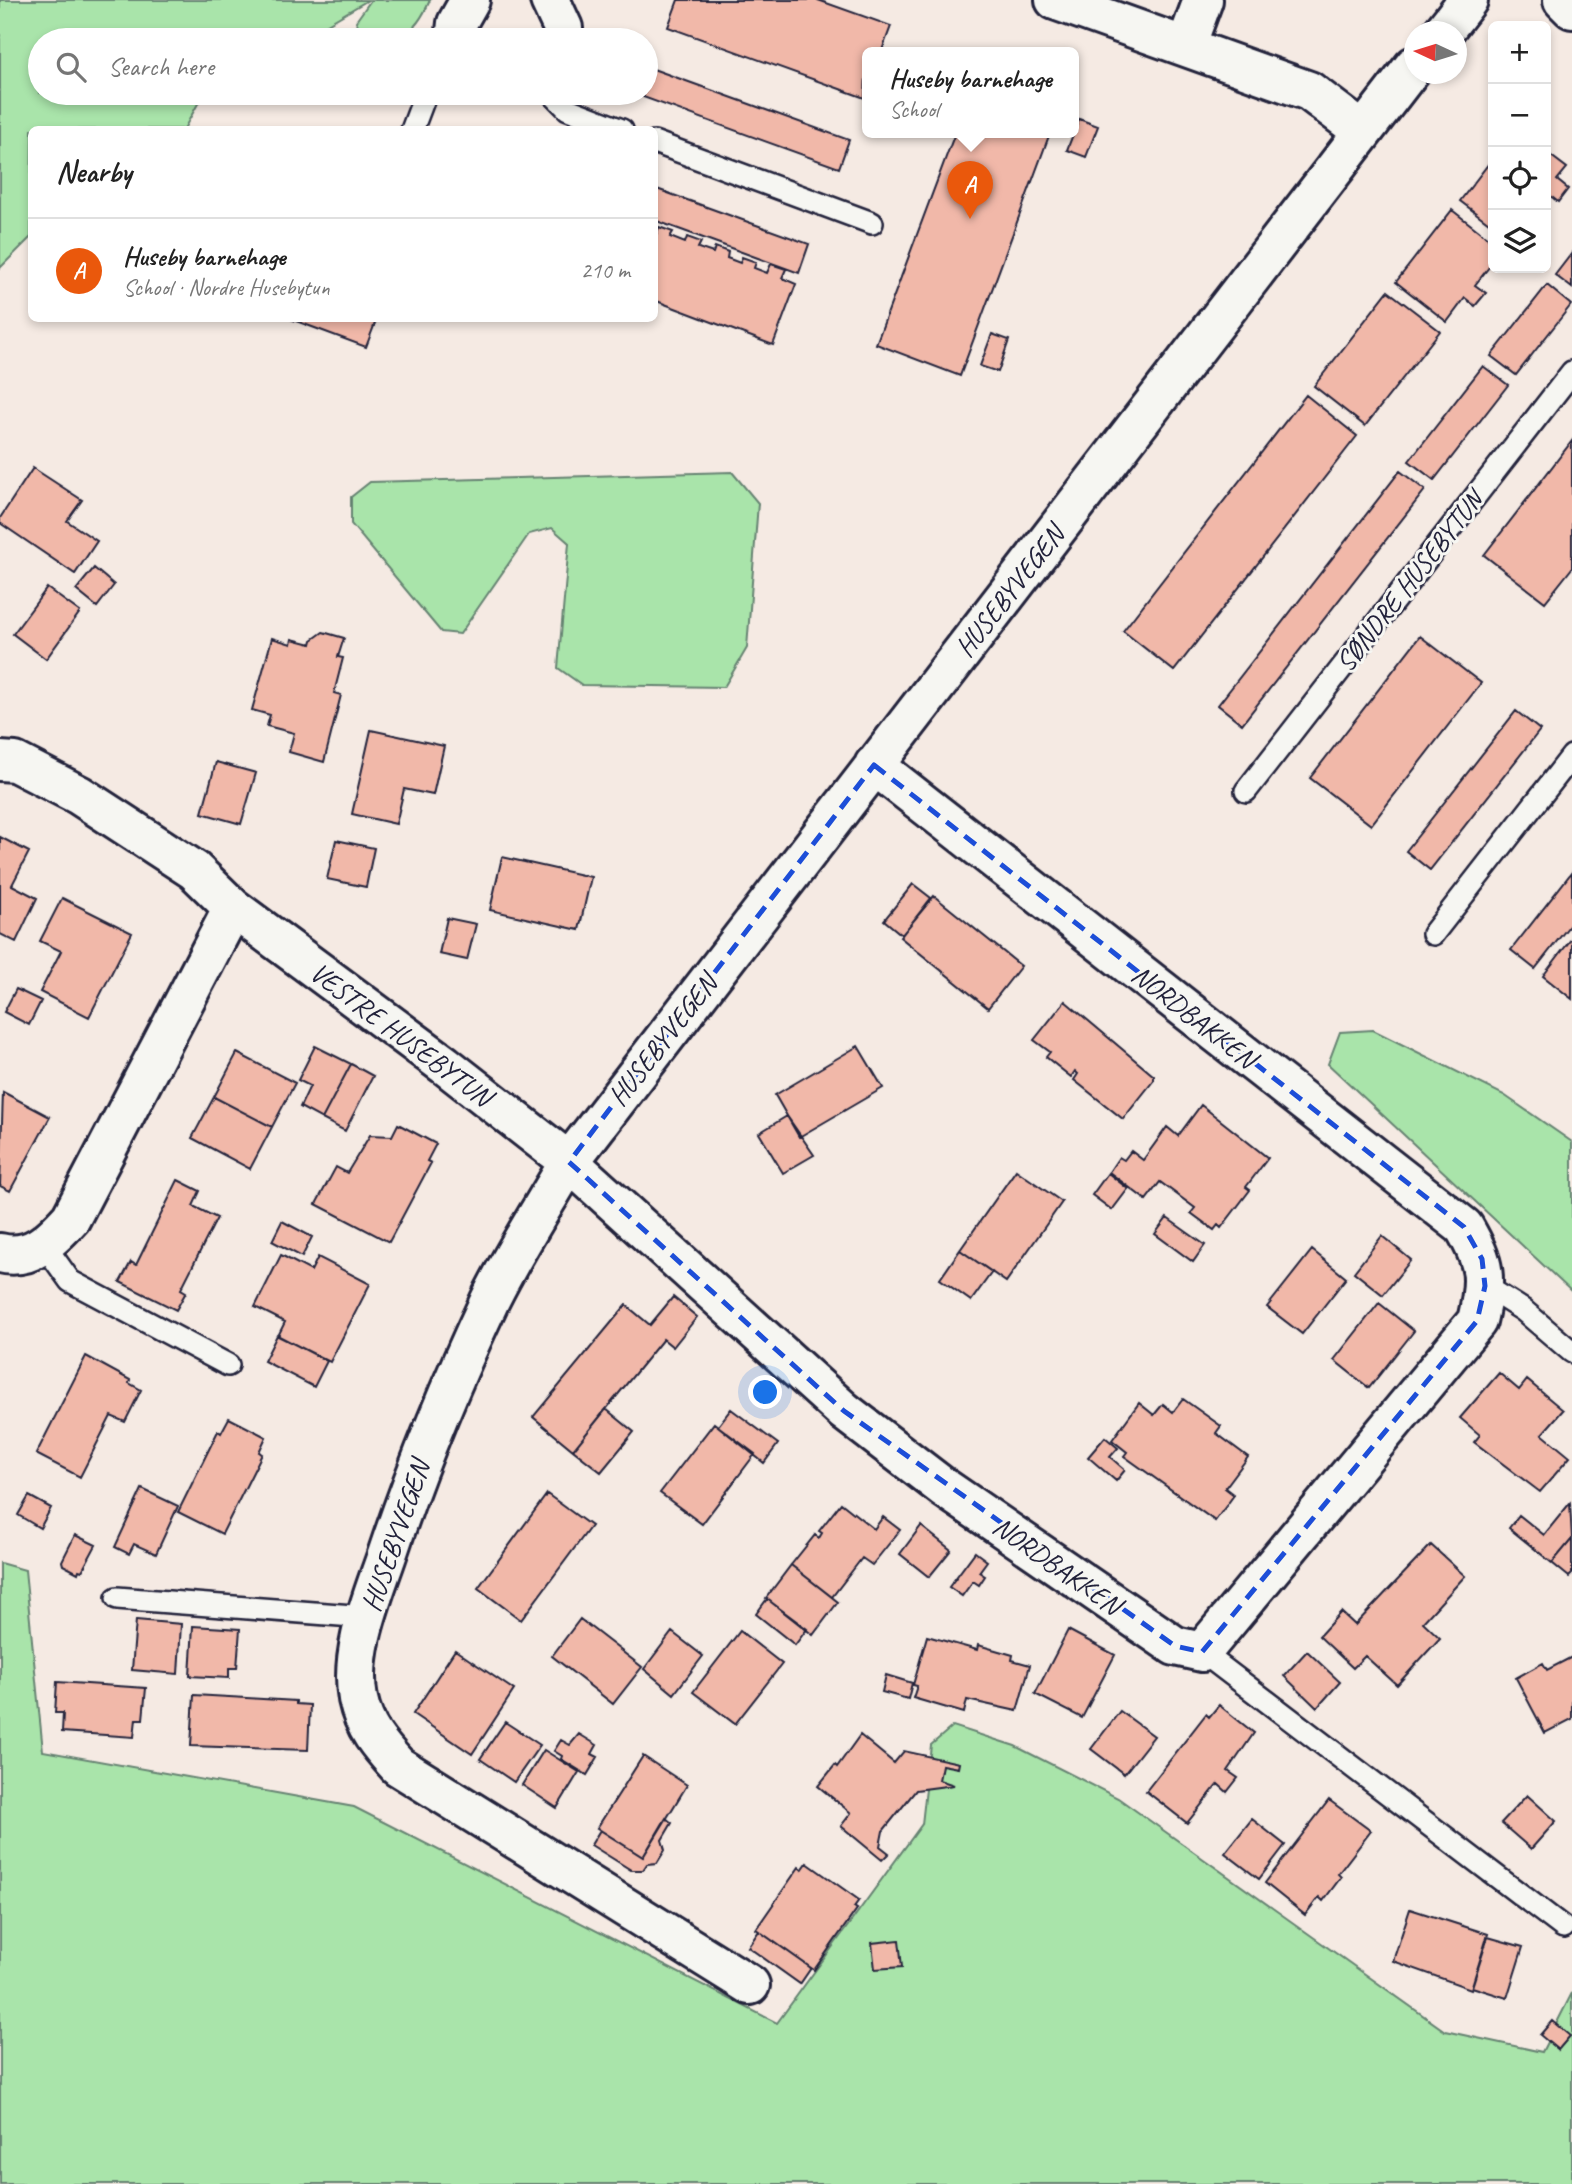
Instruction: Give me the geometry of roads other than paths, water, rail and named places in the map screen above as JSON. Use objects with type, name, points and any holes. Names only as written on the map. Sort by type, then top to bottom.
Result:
[{"type":"street","points":[[456,28],[470,0]]},
{"type":"street","points":[[550,0],[560,19],[561,28]]},
{"type":"street","points":[[1055,0],[1309,91],[1362,131]]},
{"type":"street","points":[[1185,46],[1203,0]]},
{"type":"street","points":[[1452,21],[1468,0]]},
{"type":"street","points":[[1563,0],[1572,9]]},
{"type":"street","name":"HUSEBYVEGEN","points":[[750,1985],[398,1766],[375,1742],[364,1723],[358,1697],[357,1673],[366,1617],[417,1465],[491,1298],[569,1162],[1404,79]]},
{"type":"street","name":"VESTRE HUSEBYTUN","points":[[0,761],[15,762],[121,820],[194,870],[233,908],[445,1065],[569,1162]]},
{"type":"street","name":"NORDBAKKEN","points":[[569,1162],[844,1411],[943,1487],[1175,1646],[1202,1653],[1477,1321],[1485,1286],[1482,1258],[1464,1227],[874,765]]},
{"type":"street","points":[[0,1252],[12,1256],[45,1246],[71,1218],[233,908]]},
{"type":"lane","points":[[414,126],[421,105]]},
{"type":"lane","points":[[564,105],[612,126]]},
{"type":"lane","points":[[658,143],[872,223]]},
{"type":"lane","name":"SØNDRE HUSEBYTUN","points":[[1246,791],[1572,372]]},
{"type":"lane","points":[[1433,934],[1572,756]]},
{"type":"lane","points":[[45,1246],[70,1281],[228,1365]]},
{"type":"lane","points":[[1485,1286],[1523,1310],[1572,1352]]},
{"type":"lane","points":[[117,1598],[366,1617]]},
{"type":"lane","name":"NORDBAKKEN","points":[[1202,1653],[1563,1927]]},
{"type":"place","name":"Huseby barnehage","points":[[970,219]]}]
